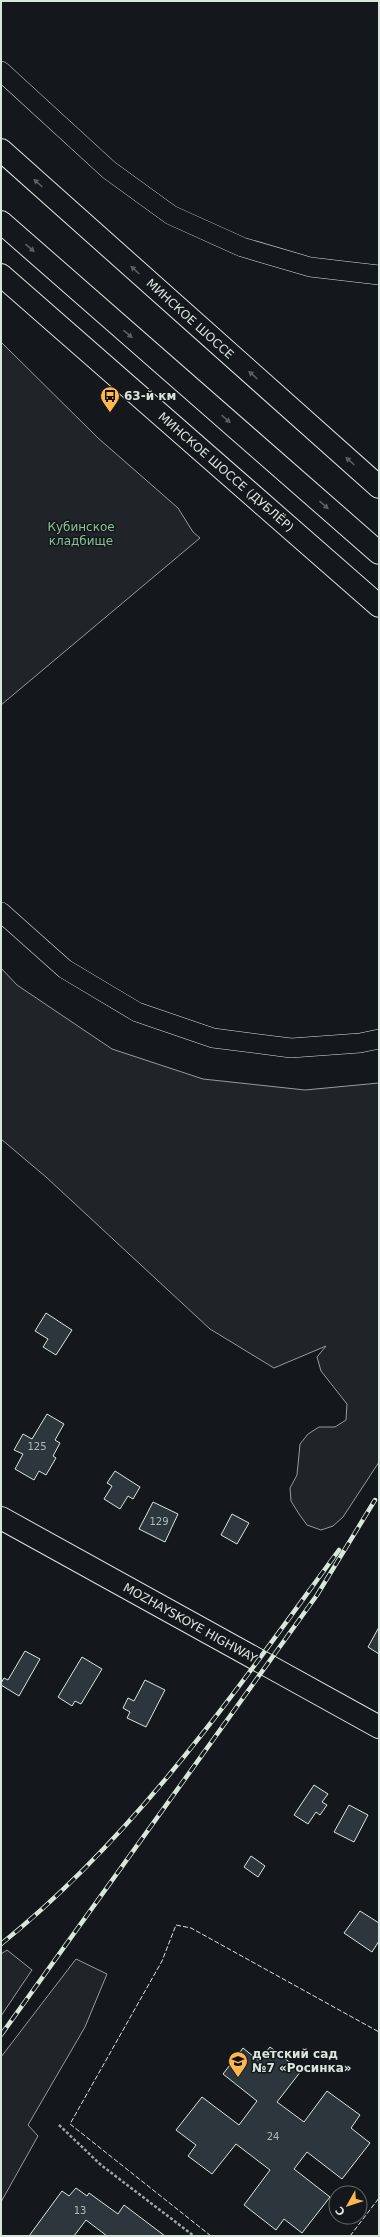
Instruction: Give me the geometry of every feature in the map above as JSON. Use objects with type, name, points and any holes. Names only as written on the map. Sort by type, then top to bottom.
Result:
[{"type":"main road","name":"МИНСКОЕ ШОССЕ","points":[[1,150],[379,487]]},
{"type":"main road","points":[[1,222],[379,553]]},
{"type":"main road","name":"МИНСКОЕ ШОССЕ (ДУБЛЁР)","points":[[1,274],[379,606]]},
{"type":"main road","name":"MOZHAYSKOYE HIGHWAY","points":[[1,1518],[379,1727]]},
{"type":"street","points":[[1,71],[109,170],[171,215],[242,247],[310,267],[379,275]]},
{"type":"street","points":[[1,912],[65,970],[138,1012],[213,1038],[291,1048],[360,1043],[379,1038]]},
{"type":"path","points":[[59,2125],[101,2164],[194,2236]]},
{"type":"green space","name":"Кубинское кладбище","points":[[1,342],[98,438],[178,508],[193,532],[200,538],[1,705]]},
{"type":"green space","points":[[1,968],[17,985],[112,1049],[203,1079],[305,1090],[379,1083],[379,1462],[343,1517],[333,1526],[321,1530],[307,1525],[291,1501],[290,1488],[297,1475],[300,1444],[308,1434],[319,1427],[335,1427],[346,1420],[347,1404],[321,1371],[317,1357],[326,1346],[274,1368],[210,1329],[46,1177],[1,1139]]},
{"type":"green space","points":[[7,1950],[32,1970],[1,2016],[1,1954]]},
{"type":"green space","points":[[76,1959],[107,1974],[85,2027],[28,2125],[38,2136],[1,2202],[1,2057]]},
{"type":"building","points":[[46,1313],[72,1330],[56,1355],[43,1347],[48,1339],[35,1331]]},
{"type":"building","points":[[47,1414],[64,1424],[55,1440],[60,1443],[53,1456],[56,1458],[46,1475],[39,1471],[34,1480],[15,1469],[23,1454],[14,1450],[23,1434],[32,1439]]},
{"type":"building","points":[[115,1471],[140,1487],[133,1499],[128,1496],[120,1509],[104,1499],[112,1486],[107,1483]]},
{"type":"building","points":[[153,1502],[178,1514],[165,1542],[139,1529]]},
{"type":"building","points":[[232,1514],[249,1523],[237,1544],[221,1535]]},
{"type":"building","points":[[379,1627],[379,1654],[368,1647]]},
{"type":"building","points":[[25,1651],[40,1659],[19,1696],[1,1685],[1,1683],[4,1678],[8,1680]]},
{"type":"building","points":[[82,1657],[102,1669],[81,1704],[75,1701],[72,1706],[58,1697]]},
{"type":"building","points":[[145,1680],[165,1690],[146,1727],[127,1718],[130,1712],[123,1708],[128,1698],[134,1701]]},
{"type":"building","points":[[314,1785],[328,1794],[322,1802],[327,1805],[320,1815],[316,1812],[308,1824],[294,1815]]},
{"type":"building","points":[[349,1805],[368,1815],[354,1842],[334,1832]]},
{"type":"building","points":[[251,1856],[265,1866],[258,1877],[244,1867]]},
{"type":"building","points":[[360,1911],[379,1923],[379,1941],[372,1952],[344,1933]]},
{"type":"building","points":[[270,2047],[301,2071],[277,2102],[304,2122],[327,2091],[360,2115],[351,2128],[370,2143],[342,2179],[307,2152],[294,2169],[328,2195],[328,2200],[302,2233],[284,2219],[276,2230],[244,2205],[270,2170],[236,2144],[212,2174],[188,2156],[196,2145],[176,2130],[202,2097],[239,2125],[257,2101],[223,2074],[243,2048],[259,2061]]},
{"type":"building","points":[[76,2188],[87,2196],[89,2193],[118,2214],[124,2205],[165,2236],[107,2236],[86,2220],[74,2236],[29,2236],[62,2191],[69,2196]]},
{"type":"railway","points":[[1,2035],[317,1595],[375,1500]]},
{"type":"railway","points":[[1,1944],[50,1901],[97,1856],[141,1808],[223,1707],[339,1550]]},
{"type":"fence","points":[[211,2236],[70,2124],[162,1961],[176,1925],[191,1928],[379,2032]]},
{"type":"fence","points":[[350,2236],[379,2198]]},
{"type":"place","name":"63-й км","points":[[110,413]]},
{"type":"place","name":"детский сад №7 «Росинка»","points":[[238,2078]]}]
